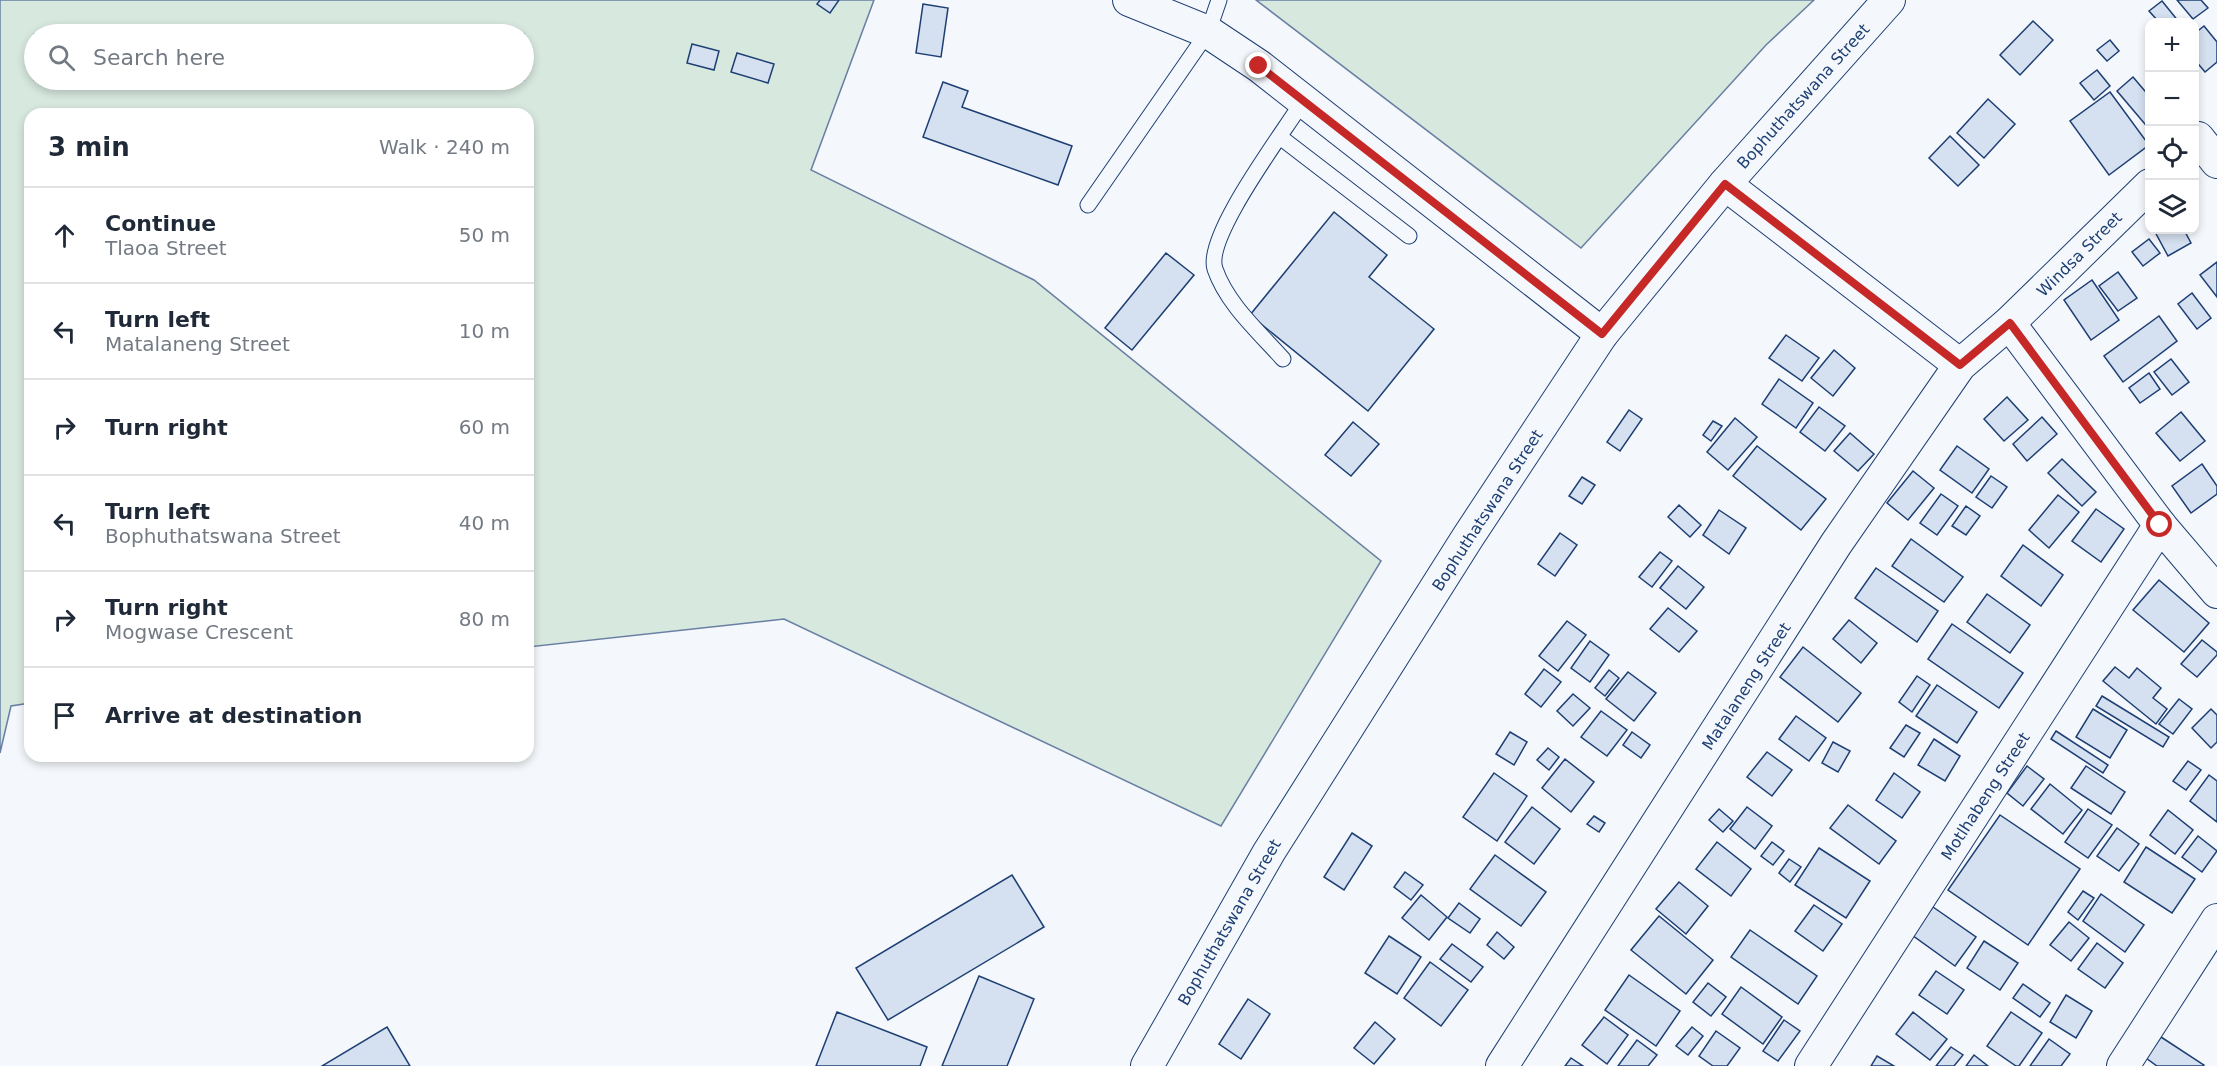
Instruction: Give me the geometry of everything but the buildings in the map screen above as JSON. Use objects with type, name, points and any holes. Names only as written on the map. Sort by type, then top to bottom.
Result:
[{"type":"street","points":[[1129,0],[1209,32],[1259,66],[1602,334]]},
{"type":"street","name":"Bophuthatswana Street","points":[[1147,1066],[1275,842],[1468,537],[1602,334],[1725,184],[1889,0]]},
{"type":"street","points":[[2203,133],[2217,162]]},
{"type":"street","points":[[1725,184],[1960,365]]},
{"type":"street","name":"Windsa Street","points":[[2010,323],[2145,190]]},
{"type":"street","points":[[2010,323],[2160,525],[2217,592]]},
{"type":"street","name":"Matalaneng Street","points":[[1502,1066],[1836,544],[1960,365],[2010,323]]},
{"type":"street","name":"Motlhabeng Street","points":[[1811,1066],[2160,525]]},
{"type":"street","points":[[2123,1066],[2217,920]]},
{"type":"lane","points":[[1088,205],[1209,32],[1219,0]]},
{"type":"lane","points":[[1283,360],[1224,291],[1213,265],[1220,235],[1235,204],[1303,101]]},
{"type":"lane","points":[[1281,137],[1409,236]]},
{"type":"shaded area","points":[[0,0],[874,0],[811,170],[1034,280],[1381,561],[1221,826],[784,619],[534,646],[534,108],[24,108],[24,704],[11,706],[0,753]]},
{"type":"shaded area","points":[[1256,0],[1814,0],[1766,45],[1581,248]]},
{"type":"route","points":[[1259,66],[1602,334],[1725,184],[1960,365],[2010,323],[2160,525]]}]
